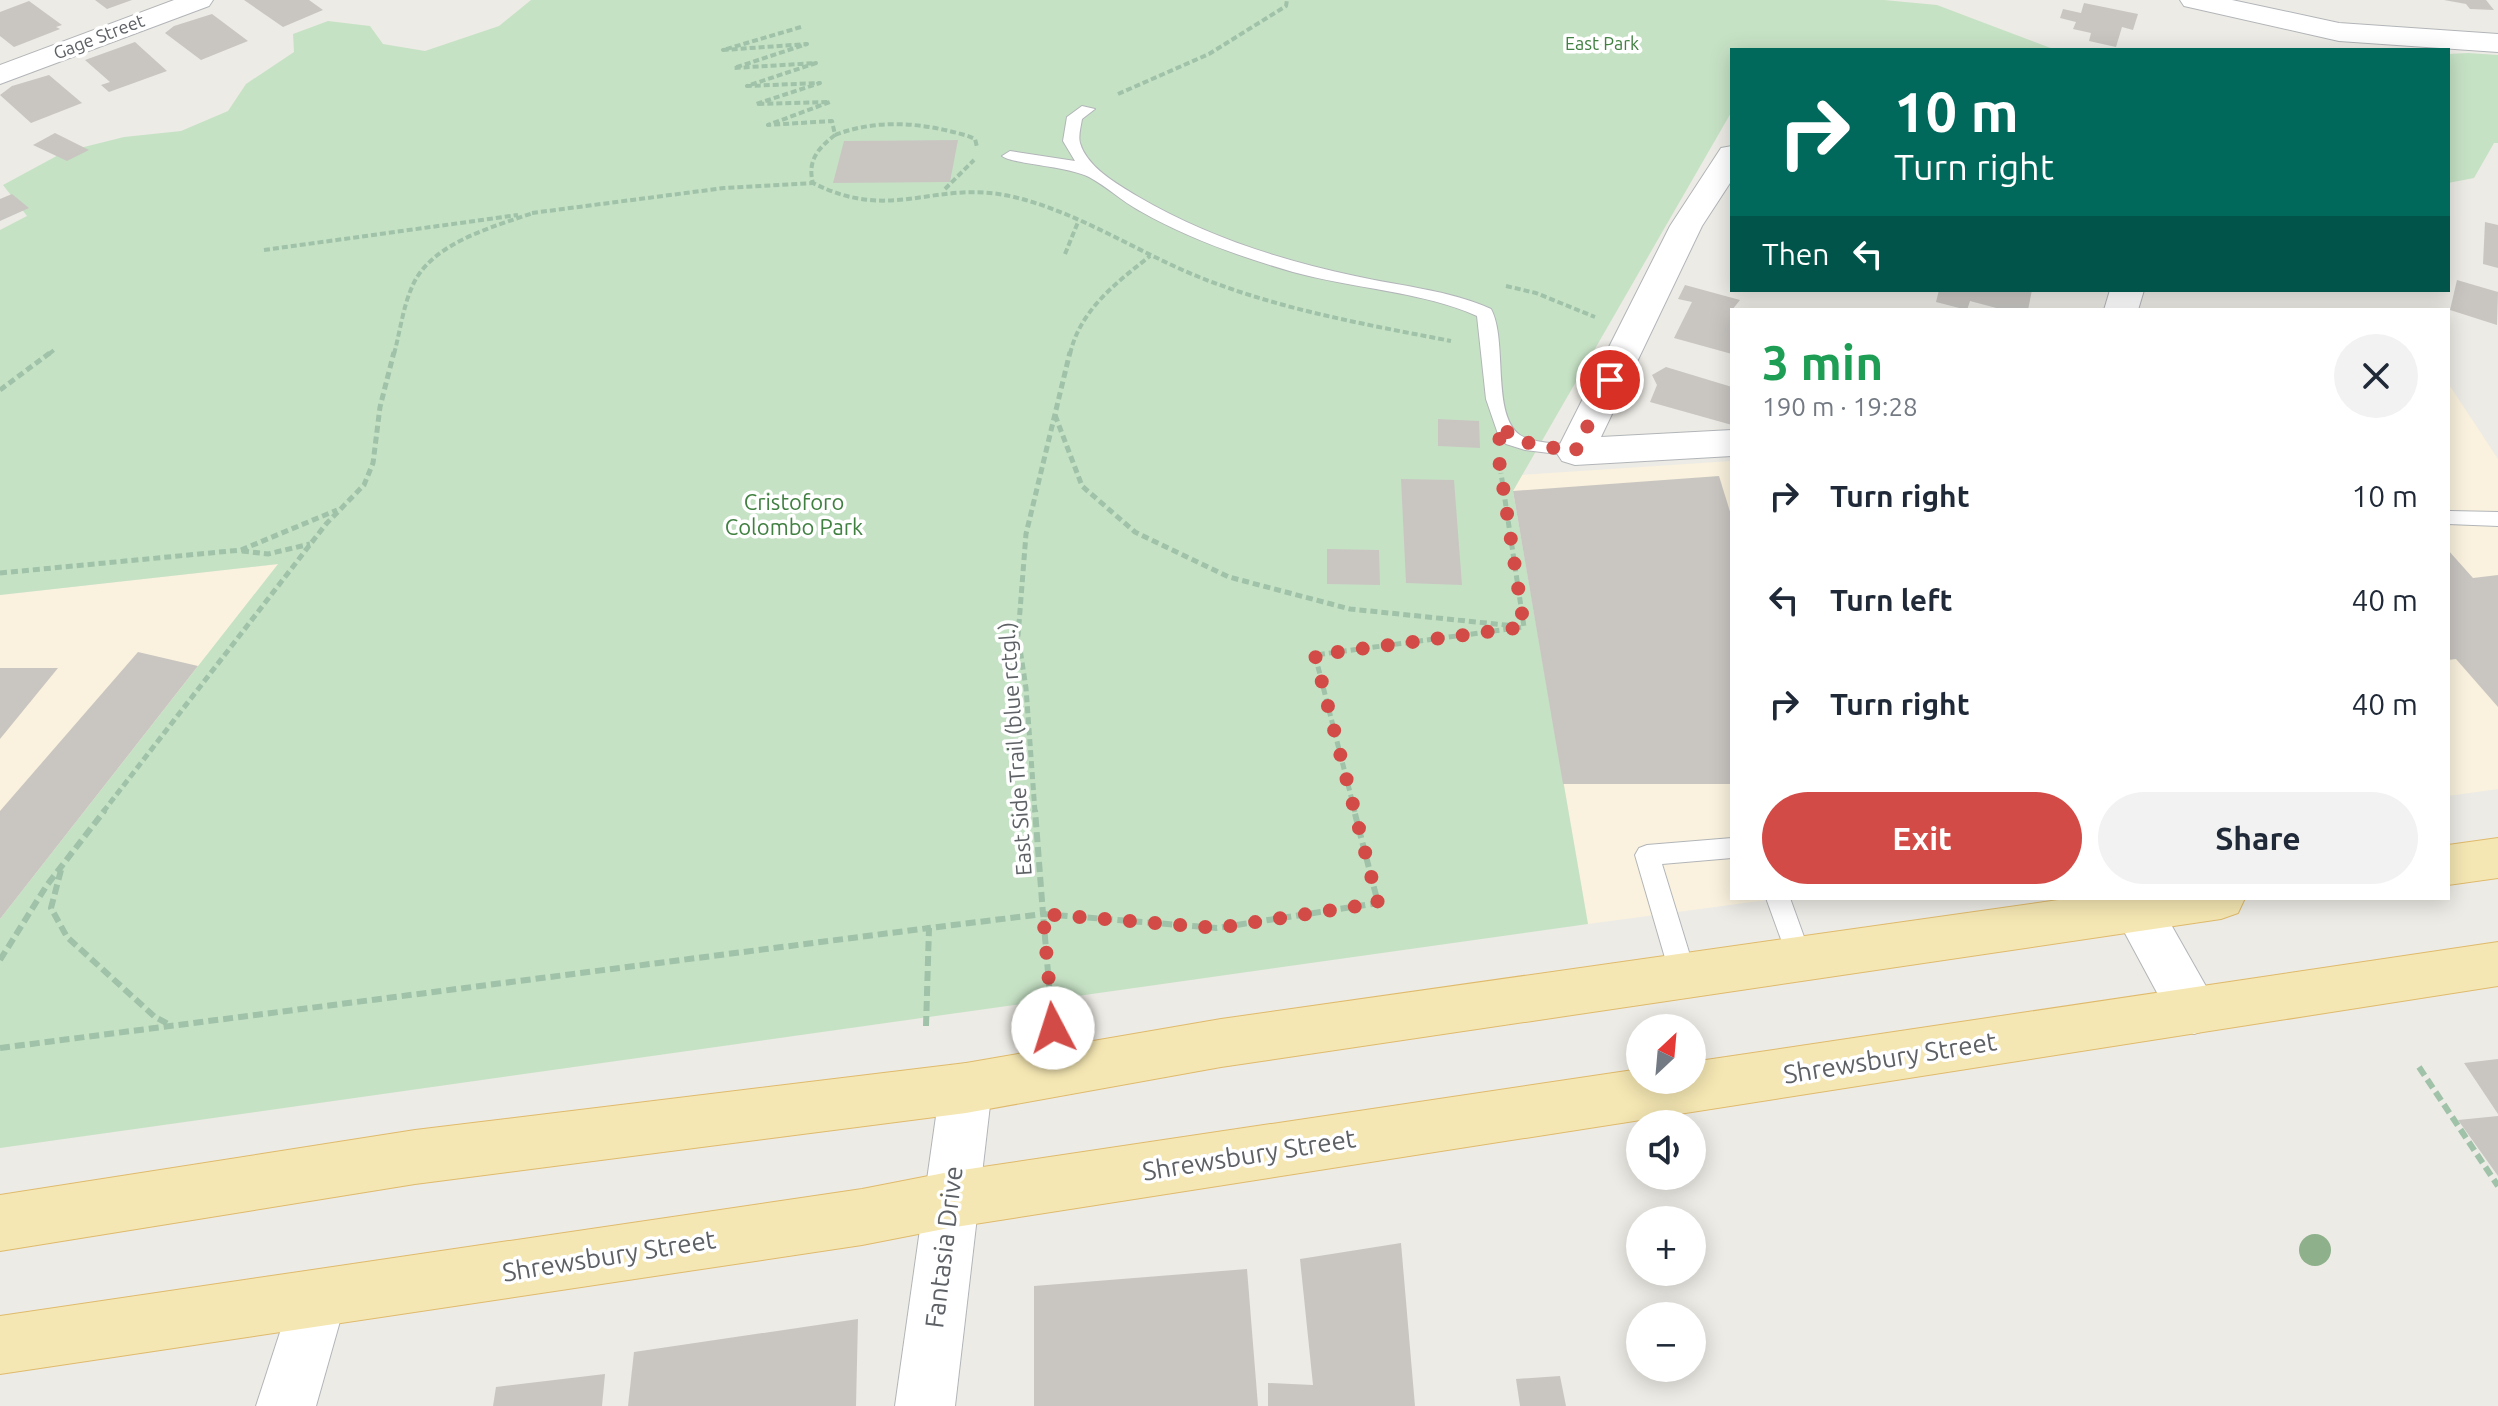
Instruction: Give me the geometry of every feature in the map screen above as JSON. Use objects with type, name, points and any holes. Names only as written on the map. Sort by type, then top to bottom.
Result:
[{"type":"main road","points":[[2450,865],[2498,858]]},
{"type":"main road","points":[[0,1223],[415,1157],[966,1088],[1221,1043],[1800,959],[2133,904],[2192,900]]},
{"type":"main road","name":"Shrewsbury Street","points":[[0,1345],[862,1217],[949,1200],[2498,964]]},
{"type":"street","name":"Gage Street","points":[[0,75],[199,0]]},
{"type":"street","points":[[2194,0],[2339,32],[2498,43]]},
{"type":"street","points":[[1730,158],[1686,226],[1575,452],[1730,443]]},
{"type":"street","points":[[2133,904],[2194,1011]]},
{"type":"street","name":"Fantasia Drive","points":[[925,1406],[949,1200],[966,1088]]},
{"type":"street","points":[[286,1406],[317,1300]]},
{"type":"lane","points":[[1087,109],[1075,117],[1070,135],[1076,155],[1088,172]]},
{"type":"lane","points":[[1010,156],[1060,161],[1088,172],[1135,202],[1190,228],[1285,264],[1473,307],[1485,313],[1492,332],[1491,347],[1501,424],[1514,440],[1575,452]]},
{"type":"lane","points":[[2450,518],[2498,519]]},
{"type":"lane","points":[[1683,975],[1647,855],[1730,848]]},
{"type":"lane","points":[[1779,900],[1800,959]]},
{"type":"path","points":[[1087,109],[1209,54],[1286,6],[1287,0]]},
{"type":"path","points":[[801,27],[723,50],[807,44],[734,68],[816,63],[747,86],[820,83],[756,104],[830,102],[768,125],[832,121],[835,135]]},
{"type":"path","points":[[813,183],[810,170],[814,155],[835,135],[872,126],[909,126],[948,129],[975,139],[977,150],[972,164],[939,193]]},
{"type":"path","points":[[264,250],[724,188],[813,183],[836,195],[865,203],[911,201],[939,193],[989,192],[1022,199],[1205,279],[1302,310],[1491,347]]},
{"type":"path","points":[[0,960],[63,864],[311,544],[364,485],[373,463],[380,407],[412,285],[418,274],[475,232],[533,213]]},
{"type":"path","points":[[1065,254],[1078,222]]},
{"type":"path","name":"East Side Trail (blue rctgl.)","points":[[1053,1028],[1026,686],[1018,636],[1026,534],[1075,332],[1084,315],[1106,291],[1190,228]]},
{"type":"path","points":[[0,390],[54,350]]},
{"type":"path","points":[[1055,414],[1082,486],[1135,532],[1229,577],[1350,609],[1524,627]]},
{"type":"path","points":[[1501,424],[1498,453],[1524,627]]},
{"type":"path","points":[[241,550],[345,506]]},
{"type":"path","points":[[0,573],[241,550],[268,554],[311,544]]},
{"type":"path","points":[[0,1048],[1043,914],[1217,928],[1378,903],[1315,655],[1524,627]]},
{"type":"path","points":[[63,864],[51,908],[67,937],[155,1017],[173,1026]]},
{"type":"path","points":[[926,1026],[929,928]]},
{"type":"path","points":[[2419,1067],[2498,1186]]},
{"type":"shaded area","points":[[2450,386],[2498,459],[2498,789],[2450,796]]},
{"type":"shaded area","points":[[1730,461],[1730,900],[1767,900],[1588,924],[1513,491],[1522,475]]},
{"type":"shaded area","points":[[279,564],[134,748],[0,919],[0,595]]},
{"type":"green space","name":"Cristoforo Colombo Park","points":[[531,0],[1884,0],[1937,5],[2051,48],[1730,48],[1730,114],[1513,491],[1588,924],[0,1148],[0,919],[278,564],[0,595],[0,230],[27,216],[3,185],[64,152],[124,137],[181,131],[228,111],[246,84],[294,52],[293,34],[328,21],[370,26],[383,44],[425,51],[499,26]]},
{"type":"green space","points":[[2450,54],[2498,55],[2498,143],[2494,143],[2474,178],[2450,183]]},
{"type":"building","points":[[95,0],[132,0],[107,9]]},
{"type":"building","points":[[244,0],[309,0],[323,10],[283,27]]},
{"type":"building","points":[[2444,0],[2486,0],[2494,10],[2470,9],[2466,4]]},
{"type":"building","points":[[29,1],[62,25],[56,27],[60,29],[14,47],[0,36],[0,12]]},
{"type":"building","points":[[2084,3],[2138,14],[2133,30],[2122,27],[2116,47],[2089,41],[2091,33],[2073,29],[2076,22],[2060,18],[2063,9],[2081,13]]},
{"type":"building","points":[[212,14],[248,41],[201,60],[165,33],[174,26]]},
{"type":"building","points":[[135,42],[167,71],[109,92],[101,85],[110,82],[85,60]]},
{"type":"building","points":[[49,75],[82,103],[31,123],[0,95],[12,86]]},
{"type":"building","points":[[55,133],[89,150],[67,161],[33,145]]},
{"type":"building","points":[[958,140],[950,182],[833,183],[844,141]]},
{"type":"building","points":[[12,194],[29,208],[0,221],[0,199]]},
{"type":"building","points":[[2485,222],[2498,225],[2498,268],[2483,264]]},
{"type":"building","points":[[2457,280],[2498,292],[2497,325],[2450,310]]},
{"type":"building","points":[[1685,285],[1740,300],[1730,308],[1730,353],[1674,338],[1692,302],[1678,299]]},
{"type":"building","points":[[1938,292],[2032,292],[2028,308],[1996,308],[1970,301],[1968,308],[1959,308],[1936,302]]},
{"type":"building","points":[[1666,367],[1730,386],[1730,424],[1650,402],[1657,385],[1652,375]]},
{"type":"building","points":[[1438,419],[1479,421],[1480,448],[1438,446]]},
{"type":"building","points":[[1719,476],[1730,512],[1730,784],[1563,784],[1513,491]]},
{"type":"building","points":[[1401,479],[1454,480],[1462,585],[1406,583]]},
{"type":"building","points":[[1327,549],[1379,550],[1380,585],[1327,584]]},
{"type":"building","points":[[2450,552],[2473,578],[2498,575],[2498,707],[2456,659],[2450,660]]},
{"type":"building","points":[[138,652],[198,666],[0,919],[0,811]]},
{"type":"building","points":[[0,668],[58,668],[0,739]]},
{"type":"building","points":[[2498,1059],[2498,1114],[2464,1063]]},
{"type":"building","points":[[2498,1116],[2498,1176],[2458,1120]]},
{"type":"building","points":[[1401,1243],[1415,1406],[1268,1406],[1268,1383],[1313,1385],[1300,1259]]},
{"type":"building","points":[[1247,1269],[1258,1406],[1034,1406],[1034,1286]]},
{"type":"building","points":[[858,1319],[856,1406],[628,1406],[634,1352]]},
{"type":"building","points":[[605,1374],[602,1406],[493,1406],[496,1387]]},
{"type":"building","points":[[1560,1376],[1566,1406],[1520,1406],[1516,1379]]},
{"type":"route","points":[[1053,1028],[1043,914],[1217,928],[1378,903],[1315,655],[1524,627],[1498,453],[1501,424],[1514,440],[1575,452],[1610,380]]},
{"type":"park label","name":"East Park","points":[[1602,44]]}]
